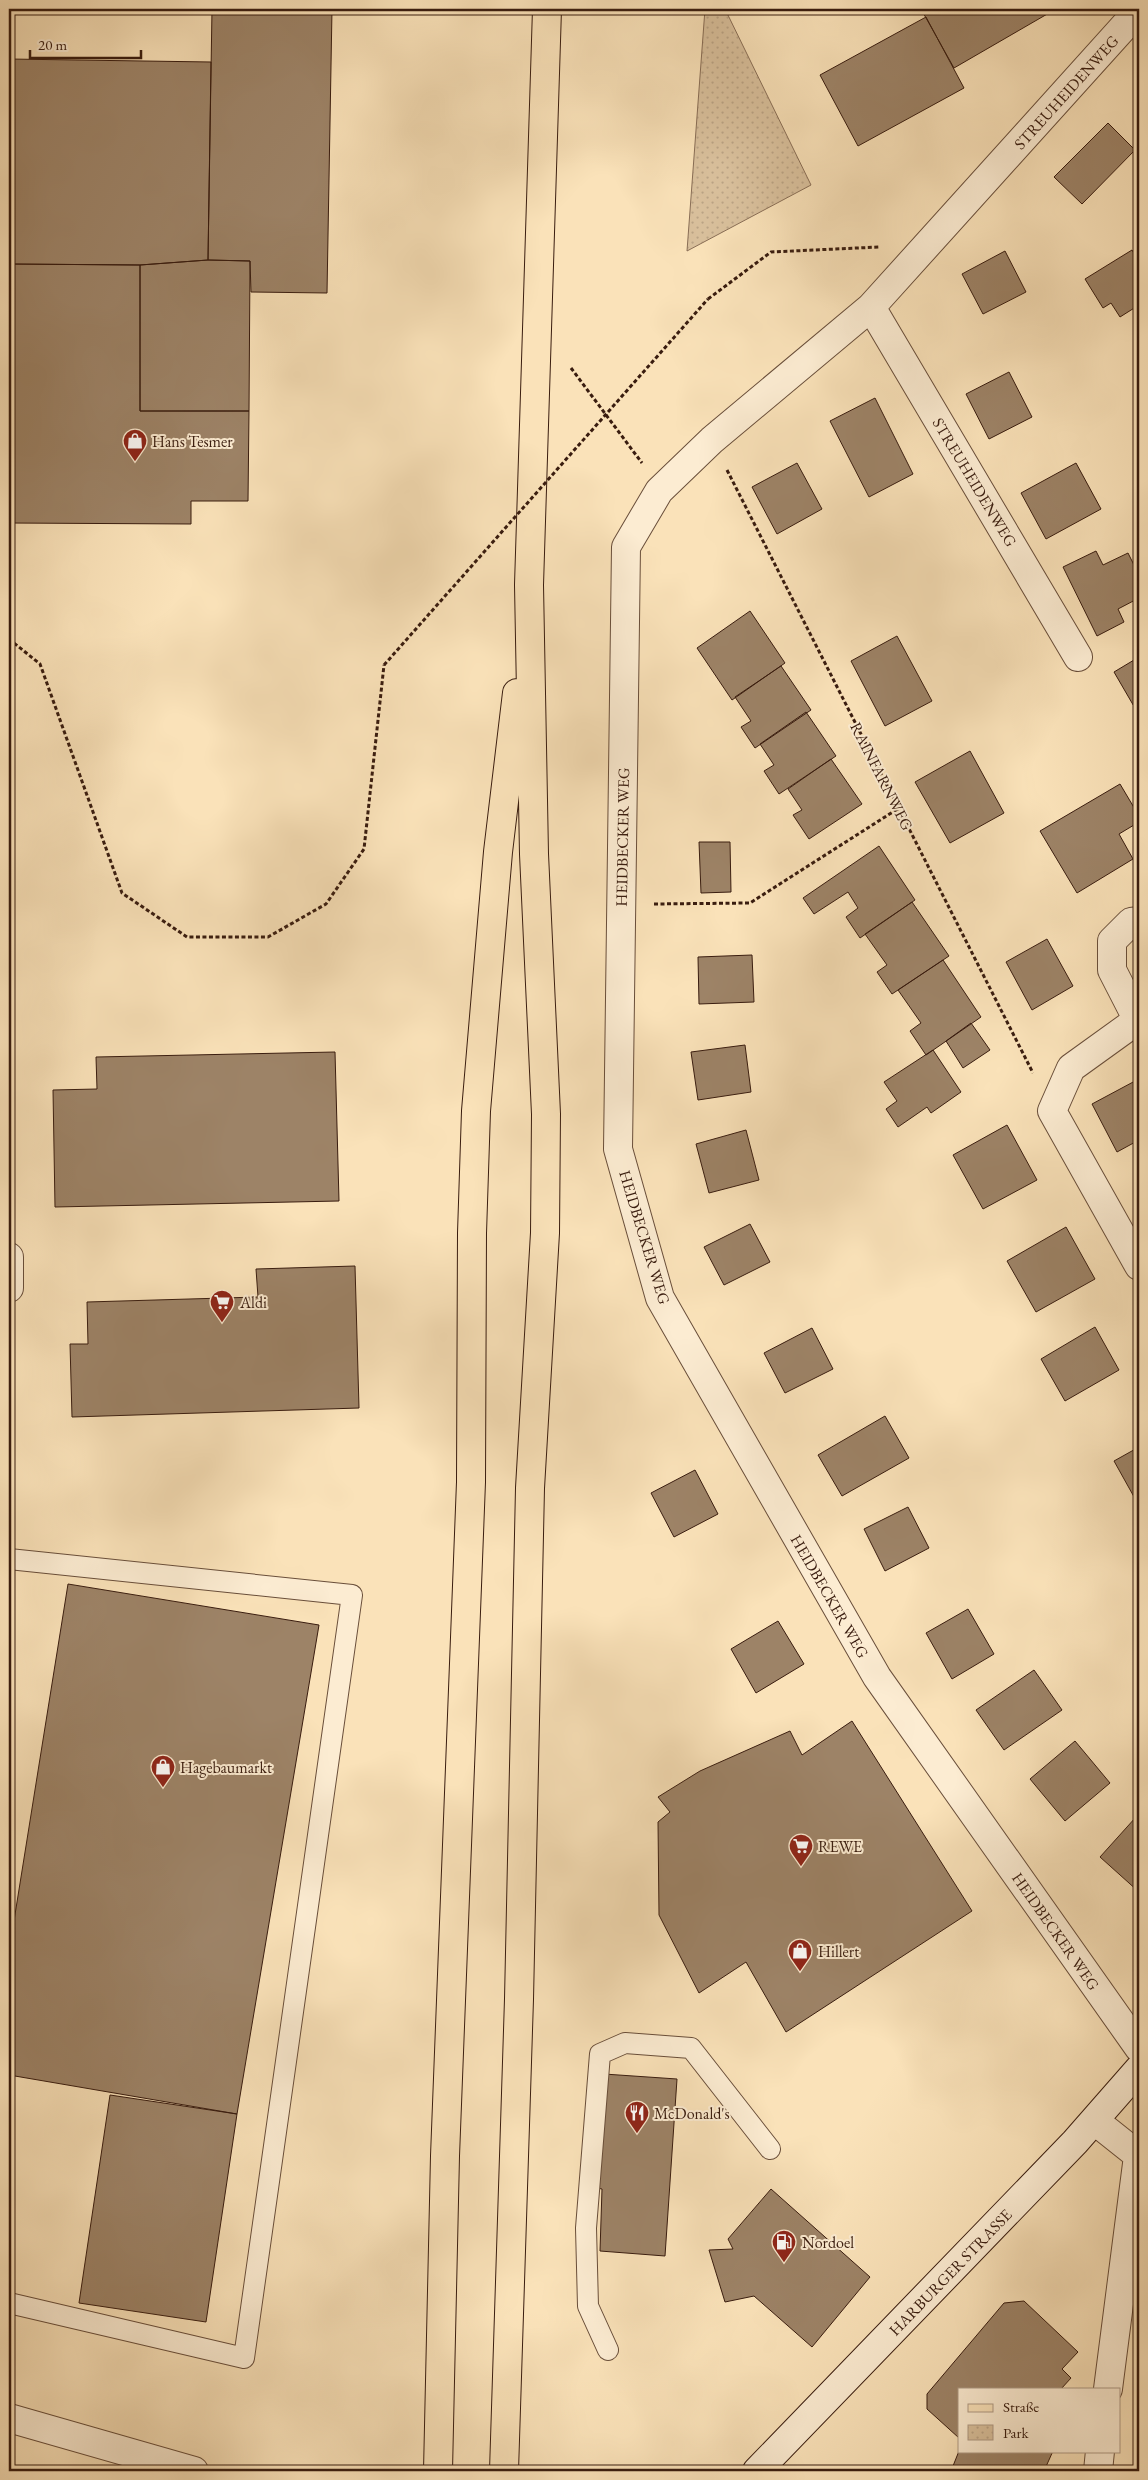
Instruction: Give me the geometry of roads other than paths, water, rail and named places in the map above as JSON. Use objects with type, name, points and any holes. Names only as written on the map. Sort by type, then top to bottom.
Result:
[{"type":"main road","points":[[504,2471],[519,2009],[530,1488],[545,1233],[546,1114],[534,854],[529,585],[546,9]]},
{"type":"main road","points":[[438,2471],[445,2156],[471,1482],[472,1233],[476,1111],[498,852],[529,585]]},
{"type":"street","name":"STREUHEIDENWEG","points":[[712,440],[871,307],[1139,10]]},
{"type":"street","name":"STREUHEIDENWEG","points":[[871,307],[1078,657]]},
{"type":"street","name":"HEIDBECKER WEG","points":[[712,440],[659,491],[626,547],[618,1148],[660,1298],[877,1677],[1139,2048]]},
{"type":"street","points":[[1139,922],[1131,922],[1112,941],[1112,970],[1132,1009],[1139,1012]]},
{"type":"street","points":[[1139,1019],[1071,1068],[1052,1111],[1139,1266]]},
{"type":"street","points":[[9,1257],[9,1288]]},
{"type":"street","name":"HARBURGER STRASSE","points":[[757,2471],[1095,2121],[1139,2069]]},
{"type":"street","points":[[1095,2121],[1138,2156],[1108,2388]]},
{"type":"street","points":[[9,2418],[192,2471]]},
{"type":"street","points":[[1098,2471],[1100,2452]]},
{"type":"lane","points":[[9,1559],[352,1595],[244,2358],[9,2304]]},
{"type":"lane","points":[[608,2350],[588,2306],[586,2228],[600,2054],[625,2043],[691,2048],[770,2149]]},
{"type":"place","name":"Hans Tesmer","points":[[135,462]]},
{"type":"place","name":"Aldi","points":[[222,1323]]},
{"type":"place","name":"Hagebaumarkt","points":[[163,1788]]},
{"type":"place","name":"REWE","points":[[801,1867]]},
{"type":"place","name":"Hillert","points":[[800,1972]]},
{"type":"place","name":"McDonald's","points":[[637,2134]]},
{"type":"place","name":"Nordoel","points":[[784,2263]]}]
